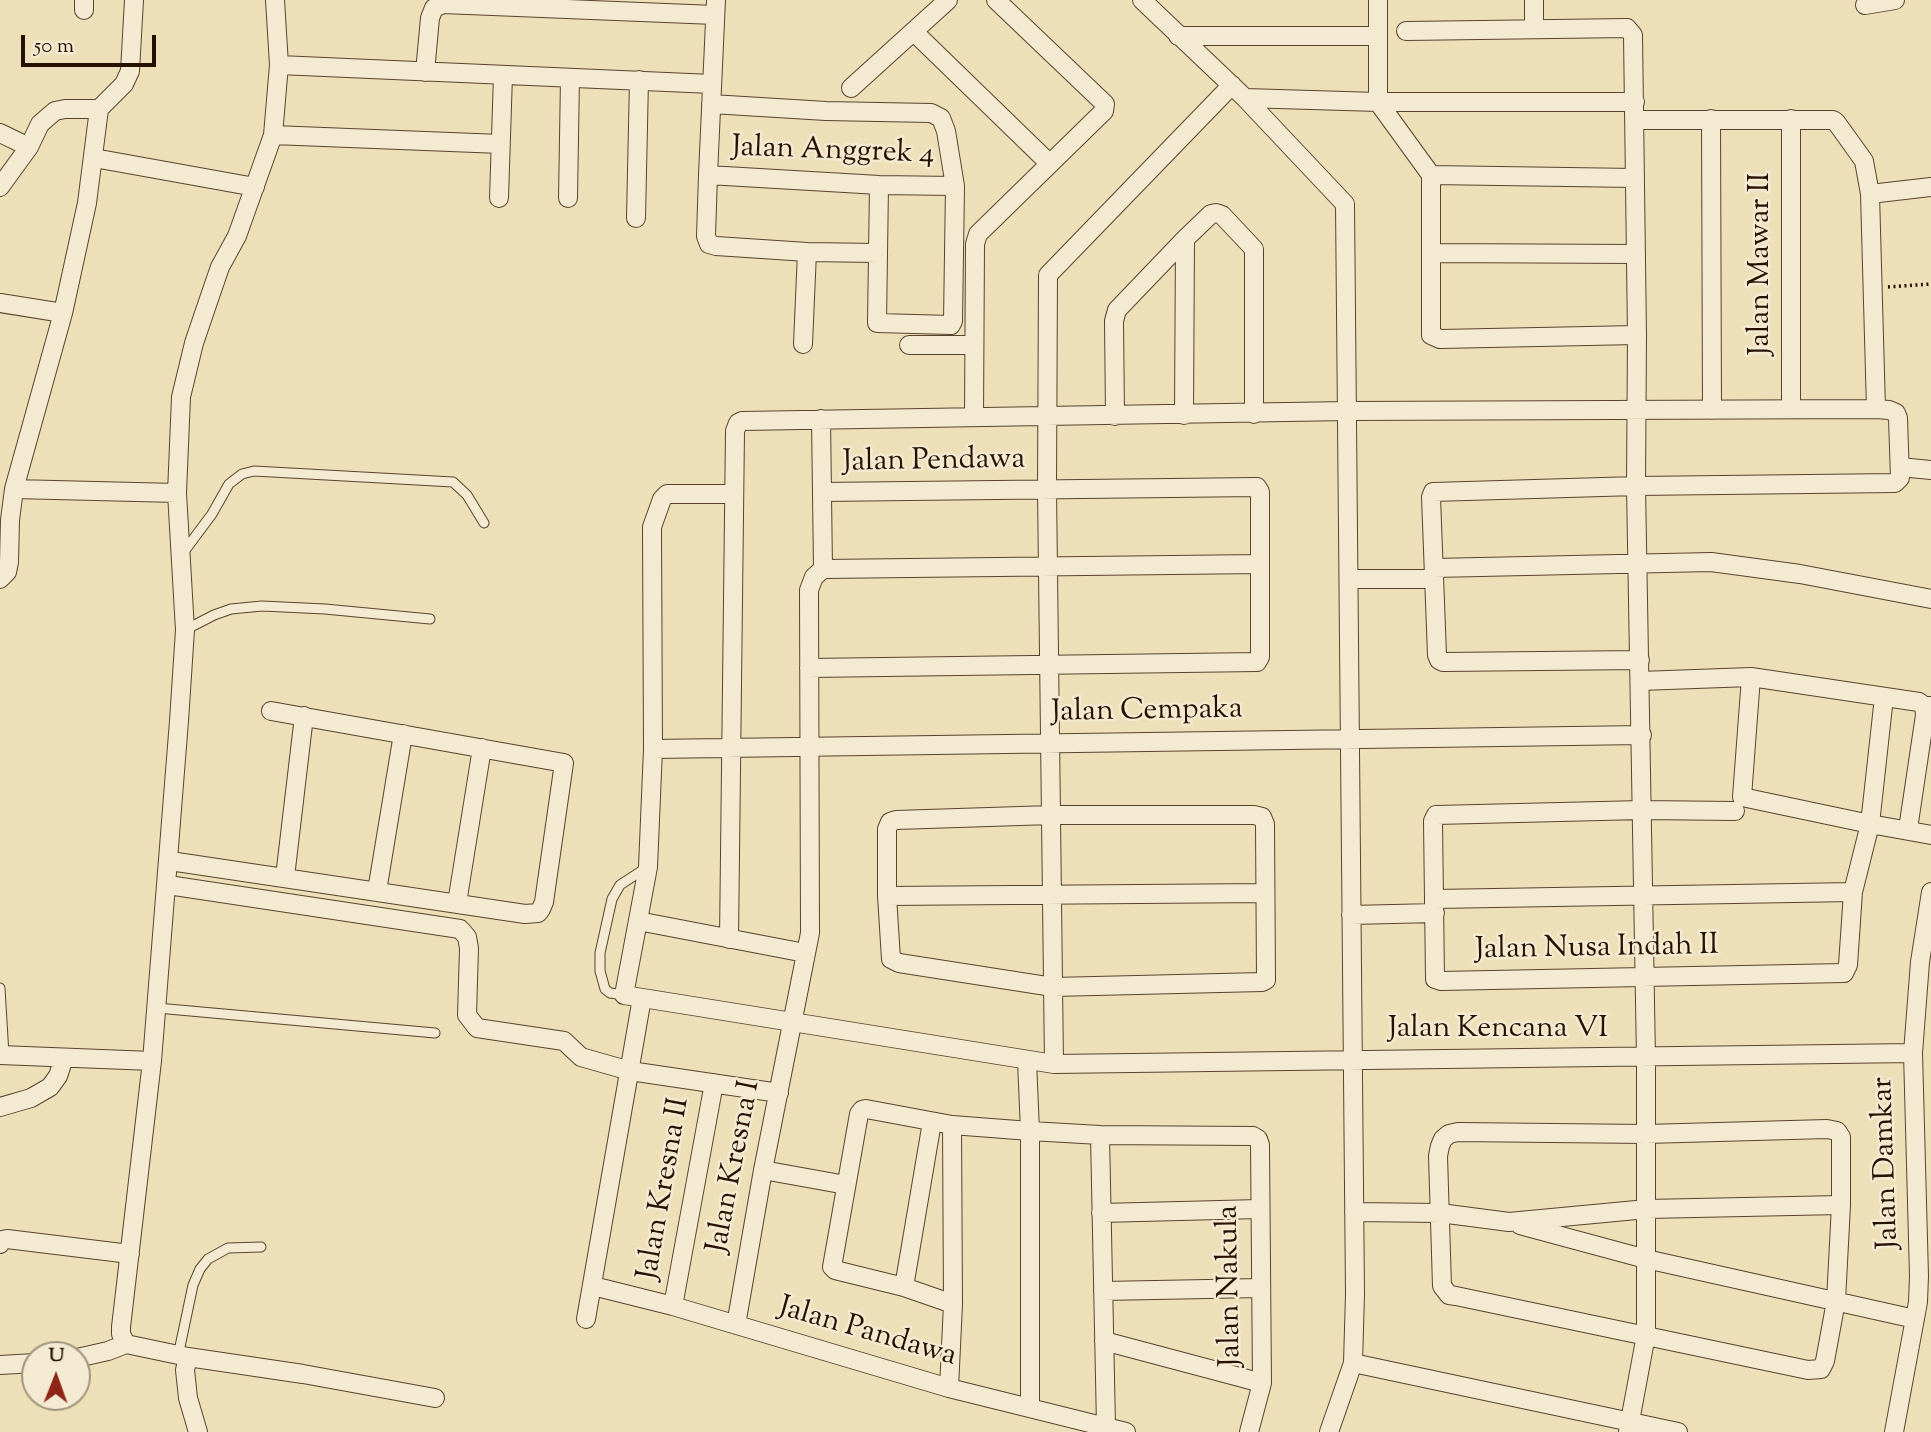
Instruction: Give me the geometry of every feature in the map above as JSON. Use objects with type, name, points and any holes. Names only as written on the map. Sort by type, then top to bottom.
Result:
[{"type":"street","points":[[0,579],[7,572],[9,562],[14,489],[63,313],[87,203],[99,110],[124,84],[130,71],[134,0]]},
{"type":"street","points":[[127,1343],[121,1334],[121,1327],[157,1008],[170,861],[185,630],[177,493],[181,397],[220,267],[237,236],[273,135],[279,65],[275,0]]},
{"type":"street","points":[[851,88],[948,0]]},
{"type":"street","points":[[974,417],[975,244],[978,234],[1104,111],[1105,104],[996,0]]},
{"type":"street","points":[[1142,0],[1239,92],[1345,204],[1353,1363],[1329,1432]]},
{"type":"street","points":[[1378,0],[1378,102],[1431,176],[1430,333],[1433,337],[1637,335]]},
{"type":"street","points":[[1534,0],[1534,29]]},
{"type":"street","points":[[1865,5],[1895,0]]},
{"type":"street","points":[[425,72],[429,18],[434,8],[443,4],[715,7],[706,236],[709,244],[807,252],[878,253]]},
{"type":"street","points":[[1406,31],[1630,30],[1633,35],[1636,486],[1642,735],[1647,1209],[1646,1335],[1629,1427]]},
{"type":"street","points":[[914,32],[1049,163]]},
{"type":"street","points":[[1178,36],[1378,36]]},
{"type":"street","points":[[279,65],[712,84]]},
{"type":"street","points":[[499,198],[503,75]]},
{"type":"street","points":[[568,198],[570,78]]},
{"type":"street","points":[[636,218],[639,80]]},
{"type":"street","points":[[1054,1064],[1047,489],[1048,275],[1239,92],[1378,102],[1635,111],[1711,119],[1833,120],[1864,161],[1870,194],[1876,409]]},
{"type":"street","points":[[711,104],[826,111],[931,113],[941,118],[955,186],[952,324],[877,323],[879,184]]},
{"type":"street","points":[[0,187],[29,147],[40,124],[55,111],[99,110]]},
{"type":"street","points":[[1711,119],[1712,410]]},
{"type":"street","name":"Jalan Mawar II","points":[[1791,120],[1791,409]]},
{"type":"street","points":[[0,133],[29,147]]},
{"type":"street","points":[[273,135],[501,144]]},
{"type":"street","points":[[94,158],[255,187]]},
{"type":"street","name":"Jalan Anggrek 4","points":[[708,175],[955,186]]},
{"type":"street","points":[[1431,176],[1635,178]]},
{"type":"street","points":[[1870,194],[1931,187]]},
{"type":"street","points":[[1115,416],[1115,313],[1211,214],[1219,213],[1254,249],[1254,414]]},
{"type":"street","points":[[1184,415],[1185,239]]},
{"type":"street","points":[[803,344],[807,252]]},
{"type":"street","points":[[1430,253],[1636,254]]},
{"type":"street","points":[[0,303],[63,313]]},
{"type":"street","points":[[909,345],[974,345]]},
{"type":"street","points":[[729,939],[735,431],[738,423],[747,419],[1347,411],[1892,410],[1898,418],[1900,479],[1895,483],[1435,491],[1431,497],[1437,655],[1440,661],[1640,660]]},
{"type":"street","name":"Jalan Pendawa","points":[[821,419],[823,569]]},
{"type":"street","points":[[1900,467],[1931,470]]},
{"type":"street","name":"Jalan Pendawa","points":[[822,492],[1257,487],[1260,492],[1260,564]]},
{"type":"street","points":[[14,489],[177,493]]},
{"type":"street","points":[[624,995],[648,867],[653,749],[652,527],[662,499],[667,494],[733,494]]},
{"type":"street","points":[[1349,579],[1711,562],[1738,564],[1931,599]]},
{"type":"street","points":[[809,668],[1257,662],[1261,657],[1260,564],[823,569]]},
{"type":"street","name":"Jalan Kresna I","points":[[736,1325],[763,1170],[810,933],[809,590],[814,577],[823,569]]},
{"type":"street","points":[[1640,681],[1751,677],[1919,702],[1927,706],[1908,829]]},
{"type":"street","points":[[1751,677],[1742,797],[1931,835]]},
{"type":"street","points":[[1853,892],[1870,824],[1884,697]]},
{"type":"street","points":[[170,861],[532,915],[538,913],[544,902],[564,763],[271,711]]},
{"type":"street","points":[[285,877],[304,716]]},
{"type":"street","points":[[377,891],[403,734]]},
{"type":"street","name":"Jalan Cempaka","points":[[653,749],[1642,735]]},
{"type":"street","points":[[457,903],[482,748]]},
{"type":"street","name":"Jalan Nusa Indah II","points":[[1435,906],[1643,896],[1853,892],[1849,965],[1840,975],[1439,981],[1434,976],[1433,818],[1436,815],[1642,810],[1735,811]]},
{"type":"street","points":[[1051,815],[1259,816],[1265,824],[1264,981],[1053,987],[894,961],[890,953],[887,897],[888,825],[896,820],[1051,815]]},
{"type":"street","points":[[168,885],[460,929],[467,937],[469,948],[467,1015],[473,1025],[485,1030],[564,1041],[581,1057],[630,1071],[779,1093]]},
{"type":"street","name":"Jalan Damkar","points":[[1894,1432],[1915,1319],[1919,1276],[1913,1053],[1920,962],[1931,892]]},
{"type":"street","points":[[887,897],[1052,893],[1265,893]]},
{"type":"street","points":[[1351,915],[1435,906]]},
{"type":"street","points":[[638,921],[805,953]]},
{"type":"street","name":"Jalan Kencana VI","points":[[624,995],[1054,1064],[1913,1053]]},
{"type":"street","points":[[586,1319],[642,998]]},
{"type":"street","points":[[2,1055],[152,1061]]},
{"type":"street","points":[[0,1107],[31,1098],[50,1087],[58,1076],[64,1058]]},
{"type":"street","points":[[1027,1060],[1030,1131],[1030,1407]]},
{"type":"street","name":"Jalan Kresna II","points":[[673,1306],[714,1083]]},
{"type":"street","points":[[953,1304],[832,1267],[860,1112],[866,1109],[952,1125],[1100,1135],[1106,1426]]},
{"type":"street","points":[[904,1287],[932,1122]]},
{"type":"street","points":[[949,1388],[953,1304],[952,1125]]},
{"type":"street","points":[[1827,1129],[1837,1131],[1841,1137],[1841,1205],[1836,1301],[1825,1361],[1821,1369],[1814,1371],[1449,1294],[1444,1290],[1441,1280],[1440,1146],[1449,1134],[1646,1134],[1827,1129]]},
{"type":"street","name":"Jalan Nakula","points":[[1100,1135],[1248,1135],[1257,1138],[1260,1145],[1262,1383],[1249,1432]]},
{"type":"street","points":[[763,1170],[846,1185]]},
{"type":"street","points":[[1509,1222],[1647,1209],[1841,1205]]},
{"type":"street","points":[[1101,1213],[1259,1209]]},
{"type":"street","points":[[1354,1212],[1440,1213],[1509,1222],[1646,1259],[1915,1319]]},
{"type":"street","points":[[0,1244],[7,1239],[130,1254]]},
{"type":"street","name":"Jalan Pandawa","points":[[593,1286],[673,1306],[949,1388],[1126,1432]]},
{"type":"street","points":[[1103,1291],[1260,1288]]},
{"type":"street","points":[[1104,1341],[1262,1383]]},
{"type":"street","points":[[91,1355],[127,1343],[183,1356],[435,1398]]},
{"type":"street","points":[[183,1356],[188,1398],[198,1432]]},
{"type":"street","points":[[0,1364],[21,1363]]},
{"type":"street","points":[[1353,1363],[1629,1427],[1678,1432]]},
{"type":"lane","points":[[181,554],[212,514],[229,484],[242,474],[254,471],[453,482],[467,495],[484,523]]},
{"type":"lane","points":[[185,630],[231,609],[262,607],[325,609],[430,619]]},
{"type":"lane","points":[[624,995],[610,993],[605,989],[600,971],[600,953],[612,899],[620,885],[648,867]]},
{"type":"lane","points":[[0,988],[2,1055]]},
{"type":"lane","points":[[157,1008],[435,1033]]},
{"type":"lane","points":[[183,1356],[193,1285],[200,1269],[208,1259],[228,1248],[261,1247]]},
{"type":"path","points":[[1874,288],[1931,284]]}]
